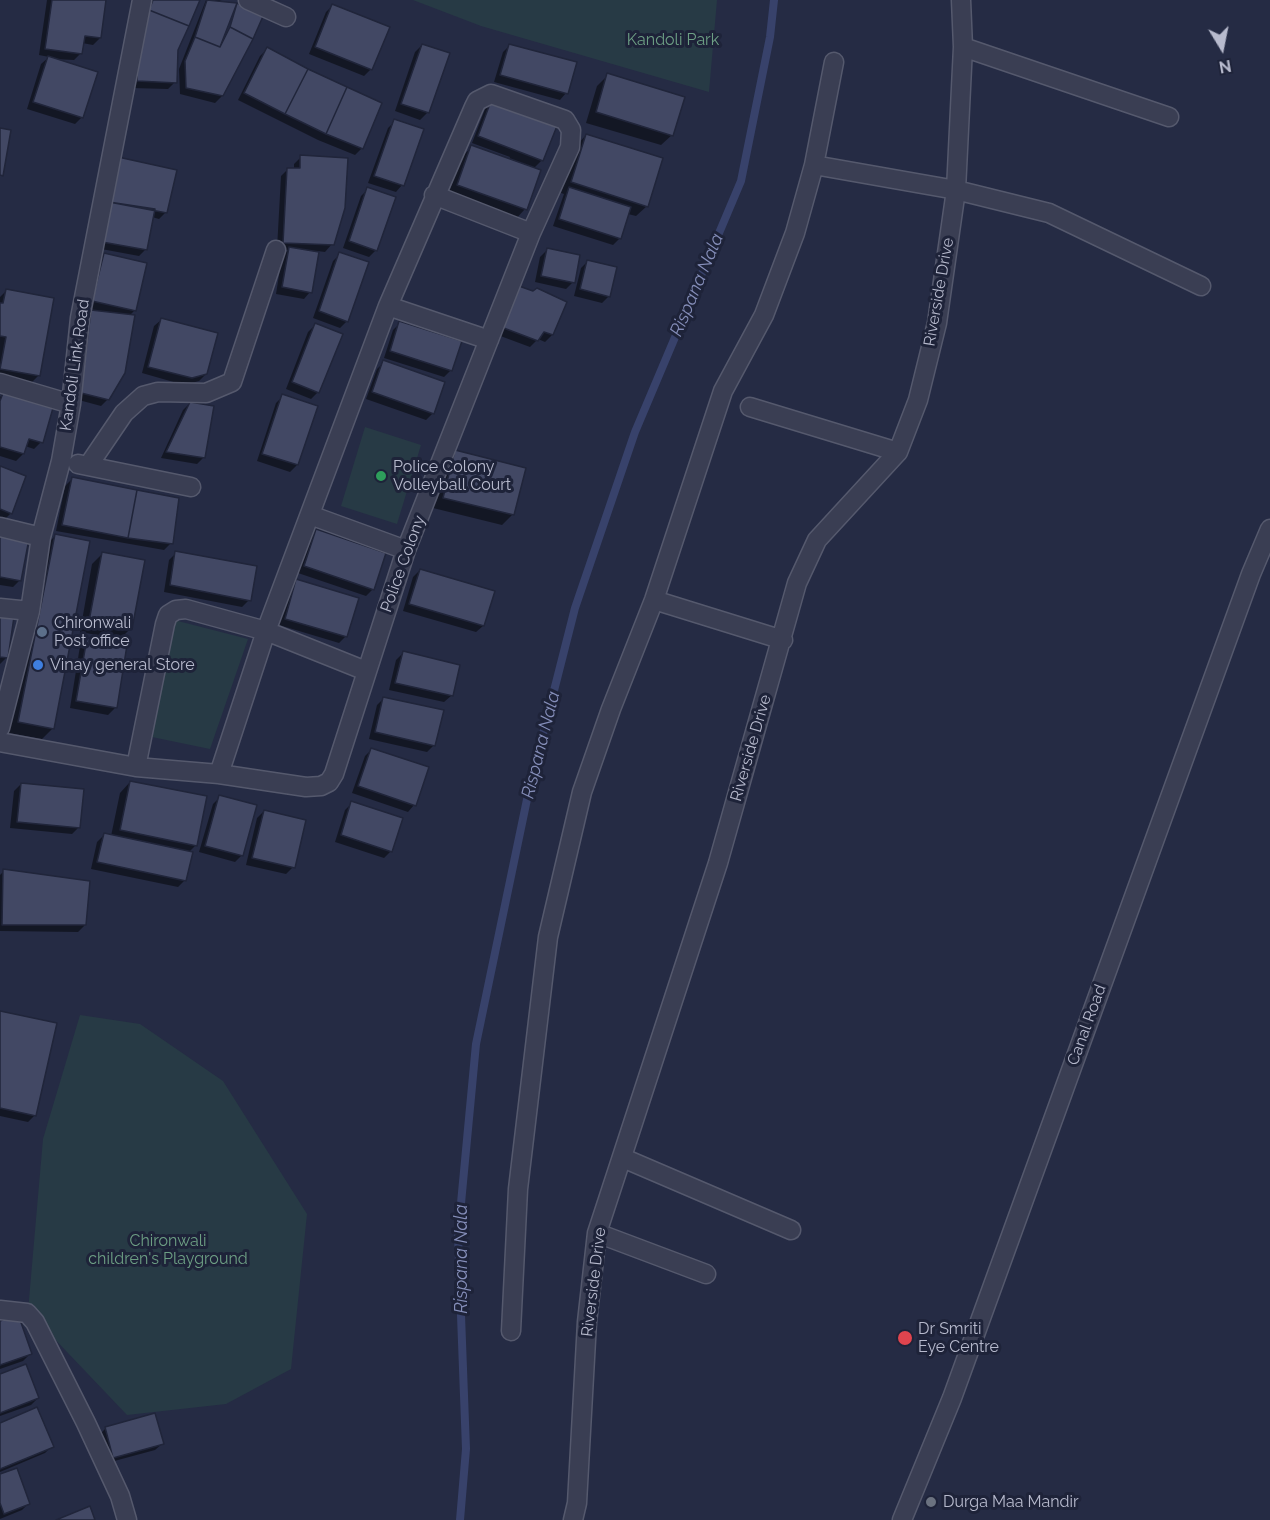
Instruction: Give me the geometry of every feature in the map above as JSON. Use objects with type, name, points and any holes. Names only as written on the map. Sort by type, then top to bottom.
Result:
[{"type":"street","name":"Kandoli Link Road","points":[[0,728],[30,611],[41,537],[61,461],[71,404],[80,318],[142,0]]},
{"type":"street","points":[[248,0],[286,17]]},
{"type":"street","name":"Riverside Drive","points":[[573,1520],[577,1503],[587,1322],[597,1233],[718,863],[783,640],[797,583],[817,540],[898,452],[918,400],[937,323],[956,190],[963,47],[961,0]]},
{"type":"street","points":[[963,47],[1169,117]]},
{"type":"street","points":[[511,1331],[518,1190],[548,937],[582,792],[611,709],[654,600],[723,391],[764,315],[795,233],[814,165],[834,62]]},
{"type":"street","name":"Police Colony","points":[[219,774],[306,787],[321,786],[329,782],[406,550],[531,233],[570,147],[571,130],[565,120],[491,94],[484,96],[474,107],[434,195]]},
{"type":"street","points":[[814,165],[956,190],[1049,213],[1201,286]]},
{"type":"street","points":[[0,742],[136,767],[219,774],[266,630],[388,306],[434,195],[531,233]]},
{"type":"street","points":[[88,466],[124,413],[143,396],[158,392],[206,393],[232,382],[276,250]]},
{"type":"street","points":[[388,306],[489,340]]},
{"type":"street","points":[[0,383],[71,404]]},
{"type":"street","points":[[750,407],[898,452]]},
{"type":"street","points":[[61,461],[191,487]]},
{"type":"street","points":[[310,514],[406,550]]},
{"type":"street","points":[[0,527],[41,537]]},
{"type":"street","name":"Canal Road","points":[[902,1520],[952,1398],[1251,574],[1270,529]]},
{"type":"street","points":[[654,600],[783,640]]},
{"type":"street","points":[[0,608],[30,611]]},
{"type":"street","points":[[136,767],[168,615],[176,610],[186,609],[266,630],[366,671]]},
{"type":"street","points":[[623,1158],[790,1230]]},
{"type":"street","points":[[597,1233],[706,1274]]},
{"type":"street","points":[[0,1310],[27,1314],[35,1322],[120,1496],[127,1520]]},
{"type":"green space","name":"Kandoli Park","points":[[413,0],[717,0],[709,92],[481,26]]},
{"type":"green space","name":"Police Colony Volleyball Court","points":[[365,427],[421,445],[397,524],[341,506]]},
{"type":"green space","points":[[174,620],[248,639],[210,749],[152,737]]},
{"type":"green space","name":"Chironwali children's Playground","points":[[80,1015],[140,1024],[223,1081],[307,1214],[291,1369],[226,1404],[127,1415],[28,1311],[43,1139]]},
{"type":"building","points":[[52,0],[106,0],[101,38],[85,36],[82,54],[45,49]]},
{"type":"building","points":[[153,0],[200,0],[189,26],[149,10]]},
{"type":"building","points":[[207,0],[237,3],[220,47],[195,37]]},
{"type":"building","points":[[237,3],[264,14],[253,39],[230,27]]},
{"type":"building","points":[[332,4],[390,27],[372,70],[315,47]]},
{"type":"building","points":[[149,10],[189,26],[178,50],[177,83],[137,81],[139,38]]},
{"type":"building","points":[[230,27],[253,39],[223,96],[186,88],[185,61],[195,37],[220,47]]},
{"type":"building","points":[[422,44],[450,53],[429,113],[401,104]]},
{"type":"building","points":[[509,44],[577,62],[568,94],[500,75]]},
{"type":"building","points":[[267,47],[308,69],[285,114],[244,93]]},
{"type":"building","points":[[48,56],[98,72],[83,118],[33,102]]},
{"type":"building","points":[[308,69],[347,87],[326,134],[285,114]]},
{"type":"building","points":[[607,73],[685,97],[673,136],[596,112]]},
{"type":"building","points":[[347,87],[382,103],[363,149],[326,134]]},
{"type":"building","points":[[491,101],[557,126],[543,161],[478,136]]},
{"type":"building","points":[[394,119],[424,129],[404,186],[374,176]]},
{"type":"building","points":[[0,128],[11,130],[3,176],[0,175]]},
{"type":"building","points":[[586,134],[663,158],[648,207],[571,182]]},
{"type":"building","points":[[471,145],[541,170],[527,210],[457,185]]},
{"type":"building","points":[[300,155],[348,158],[345,208],[334,245],[283,243],[287,168],[300,168]]},
{"type":"building","points":[[118,157],[177,170],[167,213],[109,202]]},
{"type":"building","points":[[367,187],[396,197],[377,251],[349,241]]},
{"type":"building","points":[[569,187],[631,207],[621,239],[559,219]]},
{"type":"building","points":[[109,202],[155,209],[147,250],[102,242]]},
{"type":"building","points":[[289,247],[319,252],[312,293],[282,287]]},
{"type":"building","points":[[547,248],[580,255],[575,283],[541,276]]},
{"type":"building","points":[[339,252],[369,262],[348,322],[319,311]]},
{"type":"building","points":[[104,253],[147,263],[136,311],[92,301]]},
{"type":"building","points":[[587,260],[617,267],[610,297],[580,289]]},
{"type":"building","points":[[516,285],[533,291],[537,288],[567,302],[553,335],[544,332],[538,341],[501,327]]},
{"type":"building","points":[[6,289],[54,298],[40,376],[0,369],[6,337],[0,336],[0,303],[3,303]]},
{"type":"building","points":[[91,310],[135,315],[125,373],[109,400],[81,393]]},
{"type":"building","points":[[161,318],[218,333],[207,374],[192,378],[148,367]]},
{"type":"building","points":[[399,321],[462,341],[452,371],[390,351]]},
{"type":"building","points":[[315,323],[343,334],[319,393],[292,382]]},
{"type":"building","points":[[383,360],[445,382],[434,414],[372,392]]},
{"type":"building","points":[[3,393],[53,408],[43,443],[29,439],[24,454],[0,447],[0,401]]},
{"type":"building","points":[[282,394],[318,406],[298,465],[262,454]]},
{"type":"building","points":[[190,402],[214,406],[205,458],[166,452]]},
{"type":"building","points":[[455,450],[526,468],[514,515],[443,498]]},
{"type":"building","points":[[0,466],[26,476],[12,514],[0,509]]},
{"type":"building","points":[[72,477],[137,490],[128,538],[62,525]]},
{"type":"building","points":[[137,490],[179,498],[173,544],[128,538]]},
{"type":"building","points":[[316,529],[386,553],[374,590],[304,566]]},
{"type":"building","points":[[0,534],[29,539],[21,581],[0,577]]},
{"type":"building","points":[[55,534],[90,541],[54,729],[18,722]]},
{"type":"building","points":[[175,551],[257,566],[251,601],[170,585]]},
{"type":"building","points":[[102,552],[145,560],[132,629],[89,621]]},
{"type":"building","points":[[420,569],[495,591],[484,626],[409,604]]},
{"type":"building","points":[[296,579],[359,598],[347,637],[285,619]]},
{"type":"building","points":[[0,601],[16,603],[8,658],[0,657]]},
{"type":"building","points":[[87,638],[127,645],[117,708],[76,701]]},
{"type":"building","points":[[403,651],[460,665],[453,696],[395,683]]},
{"type":"building","points":[[383,697],[444,710],[435,746],[375,732]]},
{"type":"building","points":[[371,748],[429,767],[416,806],[358,786]]},
{"type":"building","points":[[130,781],[207,796],[197,846],[120,830]]},
{"type":"building","points":[[21,783],[84,789],[80,828],[17,822]]},
{"type":"building","points":[[219,795],[257,805],[243,856],[205,846]]},
{"type":"building","points":[[351,801],[403,818],[392,852],[341,835]]},
{"type":"building","points":[[264,810],[306,820],[295,868],[252,858]]},
{"type":"building","points":[[104,833],[193,852],[186,881],[97,862]]},
{"type":"building","points":[[3,869],[90,881],[86,925],[2,925]]},
{"type":"building","points":[[0,1011],[57,1023],[36,1116],[0,1108]]},
{"type":"building","points":[[18,1314],[32,1354],[0,1365],[0,1321]]},
{"type":"building","points":[[26,1364],[39,1398],[0,1413],[0,1374]]},
{"type":"building","points":[[37,1407],[54,1447],[0,1469],[0,1423]]},
{"type":"building","points":[[155,1413],[164,1444],[113,1458],[105,1427]]},
{"type":"building","points":[[17,1468],[30,1504],[4,1514],[0,1503],[0,1474]]},
{"type":"building","points":[[90,1506],[95,1520],[56,1520]]},
{"type":"waterway","name":"Rispana Nala","points":[[460,1520],[466,1449],[458,1235],[476,1044],[530,785],[575,608],[635,432],[741,181],[770,37],[774,0]]},
{"type":"place","name":"Police Colony Volleyball Court","points":[[381,476]]},
{"type":"place","name":"Chironwali Post office","points":[[42,632]]},
{"type":"place","name":"Vinay general Store","points":[[38,665]]},
{"type":"place","name":"Dr Smriti Eye Centre","points":[[905,1338]]},
{"type":"place","name":"Durga Maa Mandir","points":[[931,1502]]}]
